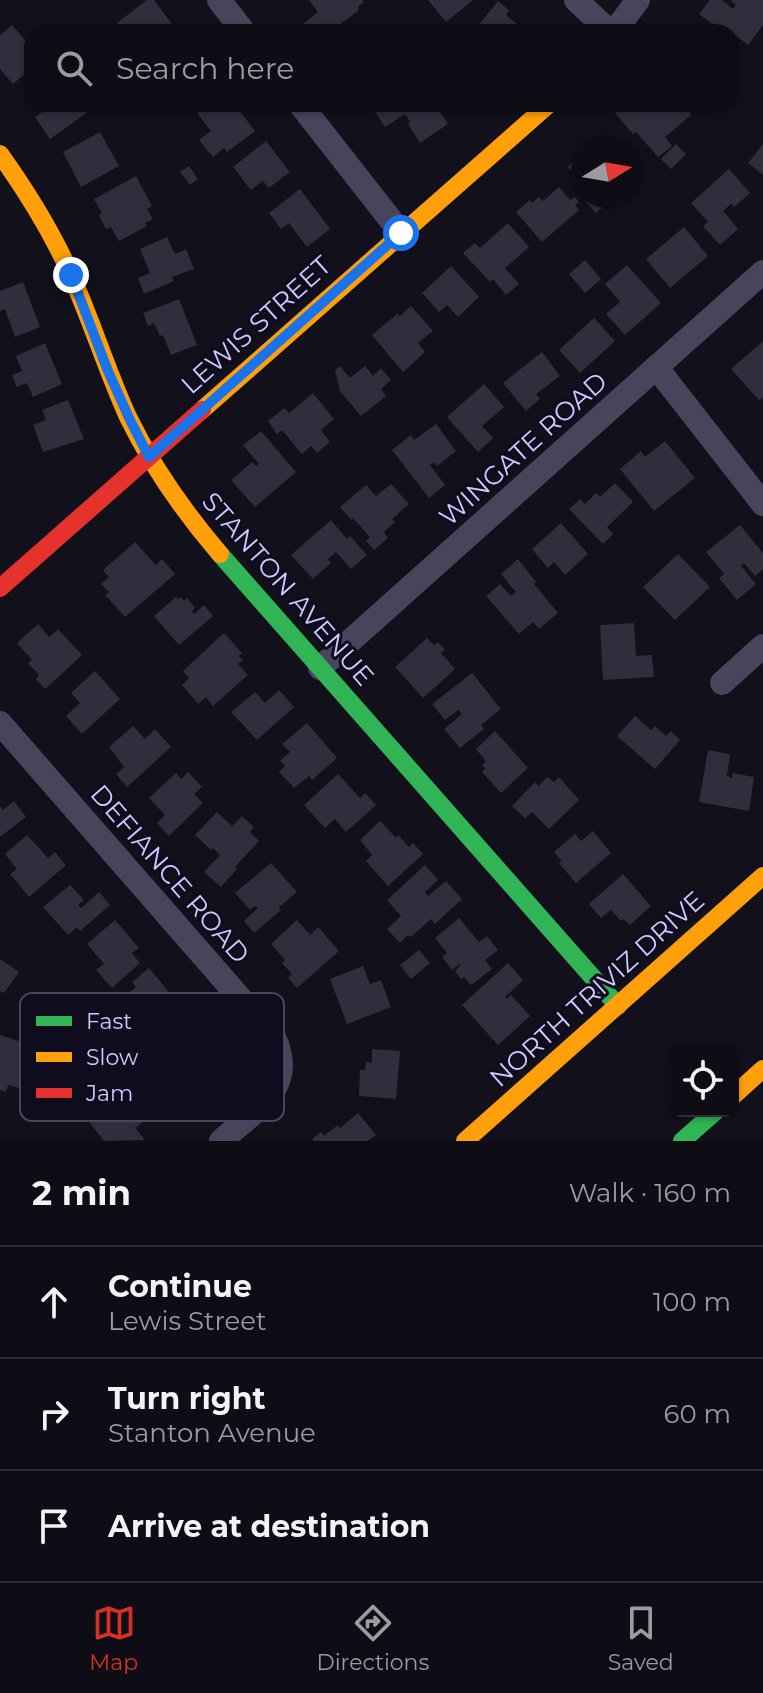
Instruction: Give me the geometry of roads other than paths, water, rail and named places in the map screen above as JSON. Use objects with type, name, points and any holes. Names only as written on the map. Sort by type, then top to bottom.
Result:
[{"type":"main road","name":"LEWIS STREET","points":[[0,588],[540,112]]},
{"type":"main road","name":"STANTON AVENUE","points":[[0,154],[37,210],[61,254],[130,420],[149,457],[181,504],[320,668],[618,1006]]},
{"type":"main road","name":"NORTH TRIVIZ DRIVE","points":[[465,1141],[763,876]]},
{"type":"main road","points":[[739,1091],[763,1069]]},
{"type":"main road","points":[[682,1141],[709,1117]]},
{"type":"street","points":[[219,0],[238,24]]},
{"type":"street","points":[[576,0],[603,24]]},
{"type":"street","points":[[618,24],[638,0]]},
{"type":"street","points":[[306,112],[401,233]]},
{"type":"street","name":"WINGATE ROAD","points":[[320,668],[763,272]]},
{"type":"street","points":[[656,367],[763,504]]},
{"type":"street","points":[[722,683],[763,646]]},
{"type":"street","name":"DEFIANCE ROAD","points":[[0,723],[237,993]]},
{"type":"street","name":"DEFIANCE ROAD","points":[[284,1054],[293,1068],[284,1076]]},
{"type":"street","name":"DEFIANCE ROAD","points":[[221,1141],[243,1121]]}]
